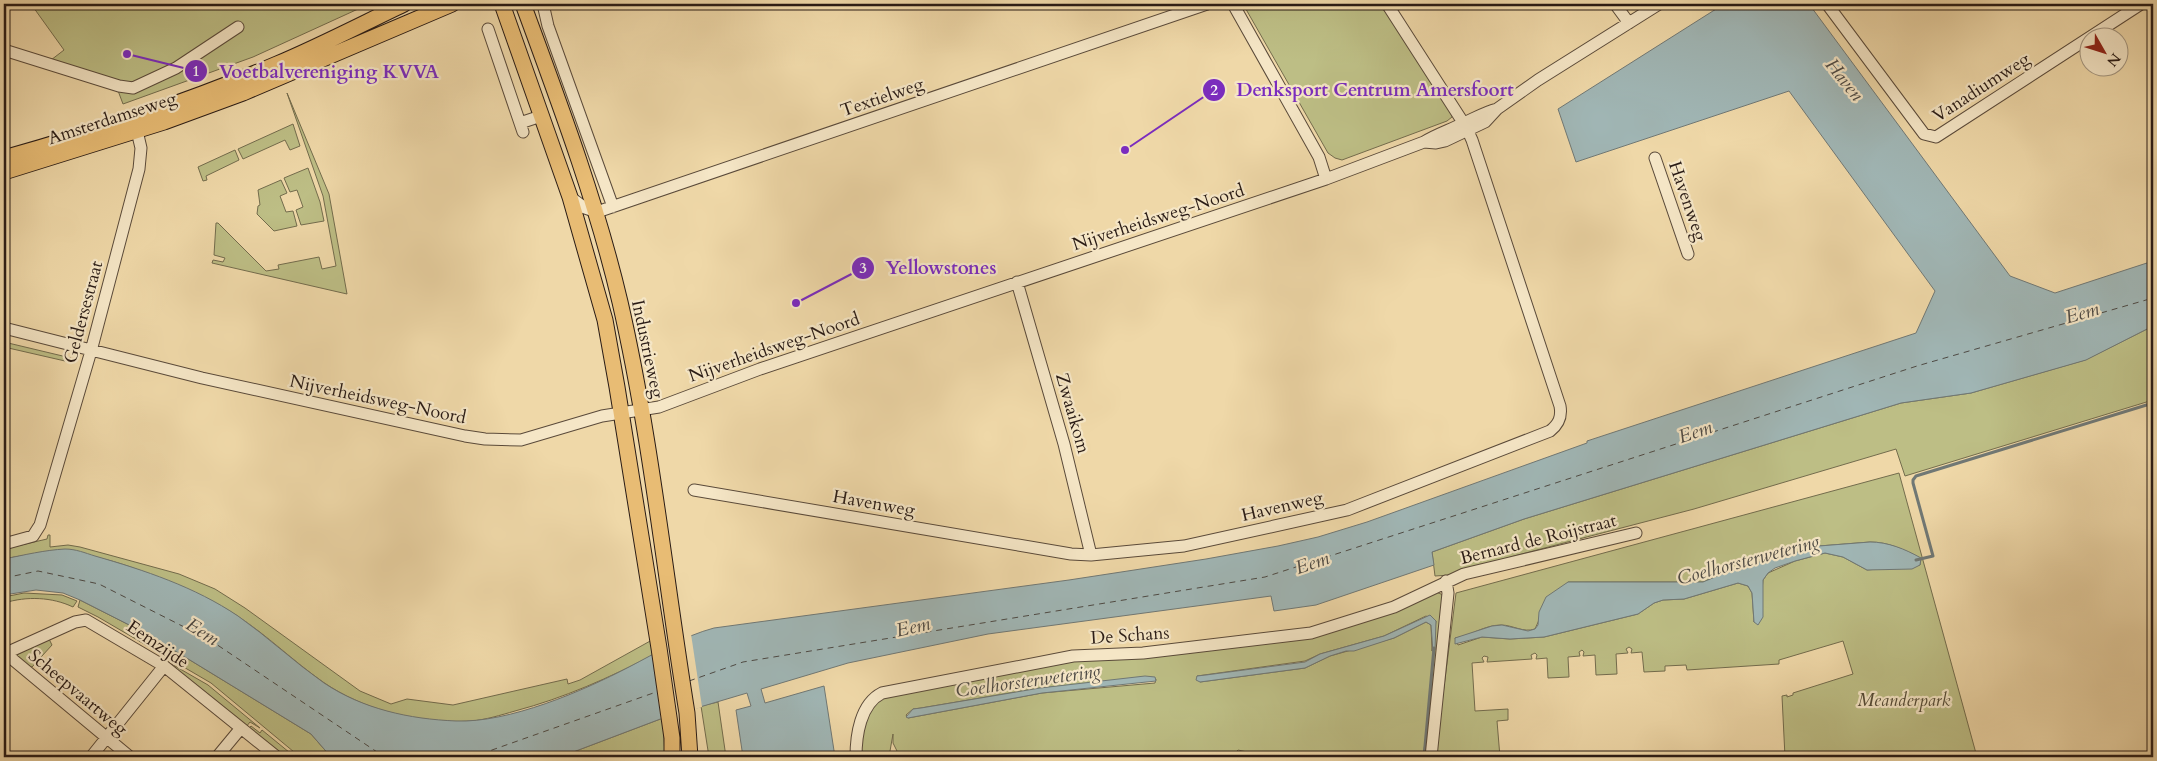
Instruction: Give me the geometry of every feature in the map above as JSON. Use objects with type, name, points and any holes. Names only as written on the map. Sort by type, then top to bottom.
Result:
[{"type":"main road","name":"Amsterdamseweg","points":[[4,158],[171,106],[278,64],[404,4]]},
{"type":"main road","name":"Amsterdamseweg","points":[[4,172],[137,131],[243,93],[452,4]]},
{"type":"main road","name":"Industrieweg","points":[[502,4],[570,197],[605,320],[669,719],[672,757]]},
{"type":"main road","name":"Industrieweg","points":[[523,4],[597,212],[620,304],[641,410],[686,713],[690,757]]},
{"type":"street","points":[[543,4],[548,26],[613,207]]},
{"type":"street","name":"Textielweg","points":[[597,212],[1207,4]]},
{"type":"street","points":[[1233,4],[1319,158],[1326,179]]},
{"type":"street","points":[[1387,4],[1466,127]]},
{"type":"street","points":[[1615,4],[1629,23]]},
{"type":"street","name":"Nijverheidsweg-Noord","points":[[4,328],[92,346],[202,378],[485,439],[521,440],[621,412],[659,407],[760,369],[1326,179],[1424,142],[1438,133],[1466,127],[1487,111],[1497,109],[1538,80],[1659,4]]},
{"type":"street","name":"Vanadiumweg","points":[[1827,4],[1924,134],[1936,137],[2141,4]]},
{"type":"street","points":[[4,50],[118,86],[133,88],[176,68],[238,27]]},
{"type":"street","points":[[488,29],[522,128],[541,116]]},
{"type":"street","points":[[113,124],[137,131]]},
{"type":"street","name":"Havenweg","points":[[694,490],[1071,554],[1091,555],[1184,546],[1347,510],[1550,431],[1556,426],[1560,417],[1560,406],[1466,127]]},
{"type":"street","name":"Geldersestraat","points":[[4,544],[33,536],[40,525],[92,346],[139,169],[141,148],[137,131]]},
{"type":"street","name":"Havenweg","points":[[1655,158],[1688,254]]},
{"type":"street","points":[[570,197],[585,208],[597,212]]},
{"type":"street","name":"Zwaaikom","points":[[1017,282],[1064,444],[1091,555]]},
{"type":"street","name":"Bernard de Roijstraat","points":[[1431,757],[1448,593],[1446,581],[1475,571],[1636,533]]},
{"type":"street","name":"De Schans","points":[[856,757],[856,741],[860,726],[870,702],[882,693],[1073,656],[1143,653],[1311,633],[1394,607],[1446,581]]},
{"type":"street","name":"Eemzijde","points":[[4,654],[75,622],[86,620],[164,666],[277,757]]},
{"type":"street","name":"Scheepvaartweg","points":[[4,654],[130,757]]},
{"type":"street","points":[[91,757],[164,666]]},
{"type":"street","points":[[217,757],[241,728]]},
{"type":"green space","points":[[31,4],[369,4],[253,57],[123,104],[117,88],[134,87],[180,61],[136,83],[128,83],[51,60],[64,50]]},
{"type":"green space","points":[[1243,4],[1383,4],[1453,111],[1452,117],[1447,121],[1342,160],[1335,158],[1328,153]]},
{"type":"green space","points":[[287,93],[329,194],[347,294],[212,263],[213,260],[223,262],[225,258],[214,255],[216,223],[218,223],[266,271],[279,269],[278,265],[319,257],[322,269],[336,266],[323,196]]},
{"type":"green space","points":[[293,124],[300,146],[290,150],[285,140],[243,159],[238,149]]},
{"type":"green space","points":[[235,150],[239,160],[206,176],[207,180],[203,181],[198,167]]},
{"type":"green space","points":[[308,168],[320,202],[324,221],[301,225],[296,210],[303,207],[297,190],[290,192],[284,178]]},
{"type":"green space","points":[[281,180],[287,193],[280,196],[286,212],[293,211],[297,226],[274,231],[257,214],[258,206],[260,205],[258,190]]},
{"type":"green space","points":[[2153,326],[2153,400],[1905,476],[1896,449],[1694,509],[1514,556],[1450,575],[1435,576],[1432,552],[1524,519],[1901,403],[1971,393],[2085,360]]},
{"type":"green space","points":[[4,342],[71,358],[72,360],[65,359],[65,361],[4,347]]},
{"type":"green space","name":"Meanderpark","points":[[1899,473],[1977,757],[1785,757],[1782,696],[1787,695],[1787,697],[1793,695],[1793,693],[1853,674],[1843,641],[1779,660],[1779,664],[1687,670],[1686,665],[1665,666],[1665,671],[1644,672],[1642,652],[1631,653],[1632,649],[1629,647],[1626,649],[1628,653],[1616,654],[1617,674],[1596,675],[1595,655],[1583,656],[1584,652],[1582,650],[1579,652],[1580,656],[1568,657],[1569,677],[1548,678],[1547,658],[1536,659],[1537,655],[1535,653],[1531,655],[1532,659],[1487,662],[1488,657],[1484,656],[1482,658],[1484,662],[1472,663],[1475,711],[1508,709],[1508,720],[1497,721],[1500,757],[1435,757],[1456,593]],"holes":[[[1883,543],[1906,551],[1921,559],[1920,565],[1867,570],[1843,557],[1825,553],[1795,561],[1768,573],[1763,580],[1761,601],[1754,622],[1752,593],[1748,586],[1738,583],[1684,599],[1663,600],[1654,603],[1638,614],[1544,637],[1510,639],[1482,637],[1458,645],[1455,638],[1495,625],[1505,625],[1526,630],[1535,629],[1539,620],[1568,582],[1703,582],[1734,569],[1752,566],[1771,556],[1776,559],[1798,552],[1804,546]]]},
{"type":"green space","points":[[48,535],[50,535],[50,547],[68,545],[80,547],[179,574],[215,589],[245,608],[360,691],[391,704],[407,699],[453,705],[567,679],[568,684],[580,680],[652,640],[655,654],[569,694],[499,716],[471,721],[413,718],[375,708],[339,692],[312,674],[236,615],[218,604],[141,571],[103,559],[66,553],[26,555],[4,559],[4,549],[47,539]]},
{"type":"green space","points":[[1436,592],[1441,594],[1444,598],[1423,757],[1253,757],[1247,752],[1238,750],[1231,757],[900,757],[893,743],[893,734],[890,751],[893,757],[859,757],[864,726],[870,712],[879,699],[1076,658],[1249,645]],"holes":[[[1426,616],[1436,621],[1432,651],[1431,625],[1426,622],[1394,638],[1330,656],[1305,668],[1200,682],[1197,676],[1305,661],[1320,654],[1384,636]],[[1156,679],[1155,683],[1042,693],[908,718],[906,715],[913,709],[1040,688]]]},
{"type":"green space","points":[[24,593],[62,595],[77,601],[73,607],[48,599],[22,599],[4,603],[4,597]]},
{"type":"green space","points":[[80,600],[149,635],[311,734],[331,757],[300,757],[211,683],[78,607]]},
{"type":"green space","points":[[49,639],[52,645],[32,667],[27,666],[17,657],[18,654]]},
{"type":"green space","points":[[168,662],[208,685],[260,728],[250,722],[246,727]]},
{"type":"green space","points":[[718,702],[726,757],[709,757],[701,706]]},
{"type":"green space","points":[[663,718],[665,757],[560,757]]},
{"type":"green space","points":[[251,726],[260,733],[262,730],[295,757],[283,757],[248,729]]},
{"type":"water","points":[[1724,4],[1809,4],[2010,276],[2055,293],[2153,261],[2153,326],[2086,360],[1971,393],[1901,403],[1524,519],[1432,552],[1434,565],[1316,605],[1274,611],[1271,596],[988,634],[848,663],[761,689],[765,703],[824,686],[835,757],[743,757],[736,710],[751,706],[747,693],[663,718],[560,757],[331,757],[311,734],[149,635],[80,600],[63,593],[36,590],[4,595],[4,559],[57,550],[69,549],[80,551],[150,573],[204,596],[238,616],[324,683],[354,700],[387,711],[438,720],[477,720],[499,717],[545,704],[590,686],[681,640],[714,628],[1069,580],[1206,559],[1318,537],[1367,522],[1587,443],[1587,441],[1916,333],[1935,291],[1789,91],[1576,162],[1558,109]]},
{"type":"water","points":[[1870,542],[1890,545],[1909,552],[1921,558],[1920,565],[1912,569],[1867,570],[1843,557],[1825,553],[1775,568],[1763,580],[1763,617],[1758,625],[1754,622],[1752,593],[1748,586],[1738,583],[1684,599],[1663,600],[1654,603],[1638,614],[1544,637],[1510,639],[1482,637],[1455,644],[1455,638],[1492,626],[1502,625],[1528,631],[1535,629],[1538,625],[1539,612],[1546,597],[1568,582],[1703,582],[1734,569],[1752,566],[1771,556],[1776,559],[1798,552],[1804,546]]},
{"type":"water","points":[[1430,615],[1436,621],[1435,650],[1433,652],[1431,625],[1426,622],[1394,638],[1354,651],[1346,651],[1330,656],[1305,668],[1200,682],[1196,680],[1197,676],[1305,662],[1320,654],[1384,636]]},
{"type":"water","points":[[1145,676],[1155,677],[1156,681],[1042,693],[906,717],[913,709],[1040,688]]},
{"type":"pier","points":[[691,634],[702,707],[661,721],[652,653]]},
{"type":"waterway","name":"Coelhorsterwetering","points":[[1916,560],[1933,556],[1913,483],[1916,476],[2153,403]]},
{"type":"waterway","points":[[1424,757],[1434,648]]},
{"type":"ferry route","points":[[689,681],[743,662],[1265,577],[1917,366],[2153,298]]},
{"type":"ferry route","points":[[4,578],[38,571],[99,584],[210,640],[383,756],[475,756],[659,691]]},
{"type":"place","name":"Voetbalvereniging KVVA","points":[[127,54]]},
{"type":"place","name":"Denksport Centrum Amersfoort","points":[[1125,150]]},
{"type":"place","name":"Yellowstones","points":[[796,303]]},
{"type":"water label","name":"Haven","points":[[1845,79]]},
{"type":"water label","name":"Eem","points":[[2082,312]]},
{"type":"water label","name":"Eem","points":[[1695,431]]},
{"type":"water label","name":"Eem","points":[[1312,562]]},
{"type":"water label","name":"Eem","points":[[913,626]]},
{"type":"water label","name":"Eem","points":[[203,631]]}]
